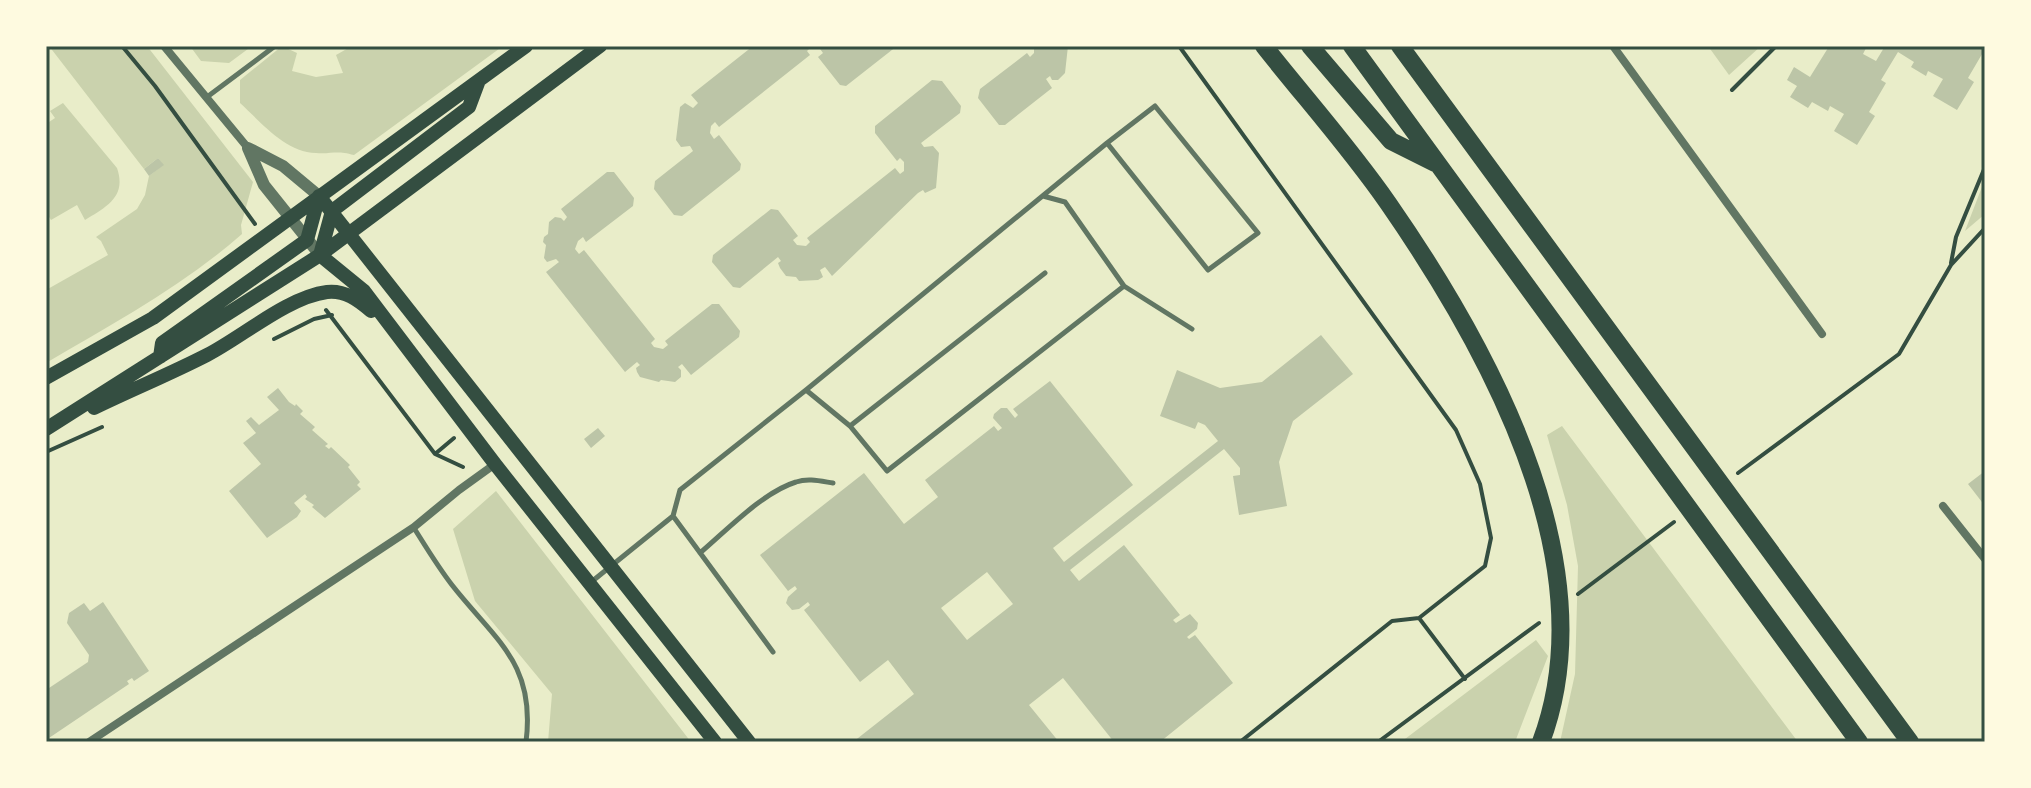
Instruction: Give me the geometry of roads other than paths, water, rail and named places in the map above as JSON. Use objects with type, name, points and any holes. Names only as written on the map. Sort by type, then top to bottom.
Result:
[{"type":"highway","points":[[1264,46],[1379,192],[1435,275],[1488,369],[1523,447],[1541,501],[1558,593],[1559,665],[1555,693],[1541,742]]},
{"type":"highway","points":[[1310,46],[1391,141],[1438,164]]},
{"type":"highway","points":[[1352,46],[1859,742]]},
{"type":"highway","points":[[1400,46],[1910,742]]},
{"type":"main road","points":[[46,378],[153,318],[526,46]]},
{"type":"main road","points":[[46,430],[320,255],[600,46]]},
{"type":"main road","points":[[320,255],[332,211],[469,107],[478,81]]},
{"type":"main road","points":[[319,196],[749,742]]},
{"type":"main road","points":[[160,357],[162,343],[307,240],[319,196]]},
{"type":"main road","points":[[320,255],[364,291],[495,464],[715,742]]},
{"type":"main road","points":[[46,430],[209,354],[250,328],[312,296],[329,291],[345,293],[389,326]]},
{"type":"street","points":[[164,46],[248,148],[264,185],[320,255]]},
{"type":"street","points":[[1613,46],[1822,334]]},
{"type":"street","points":[[248,148],[283,166],[319,196]]},
{"type":"street","points":[[89,742],[414,527],[495,464]]},
{"type":"street","points":[[1943,506],[1985,559]]},
{"type":"lane","points":[[207,97],[275,46]]},
{"type":"lane","points":[[590,583],[673,516],[680,490],[806,390],[1107,143],[1155,106],[1258,233],[1208,270],[1107,143]]},
{"type":"lane","points":[[1042,196],[1065,202],[1124,286],[1192,329]]},
{"type":"lane","points":[[850,426],[1045,273]]},
{"type":"lane","points":[[806,390],[850,426],[887,471],[1124,286]]},
{"type":"lane","points":[[700,553],[778,489],[812,480],[833,483]]},
{"type":"lane","points":[[673,516],[773,652]]},
{"type":"lane","points":[[414,527],[451,585],[501,639],[527,690],[526,742]]}]
